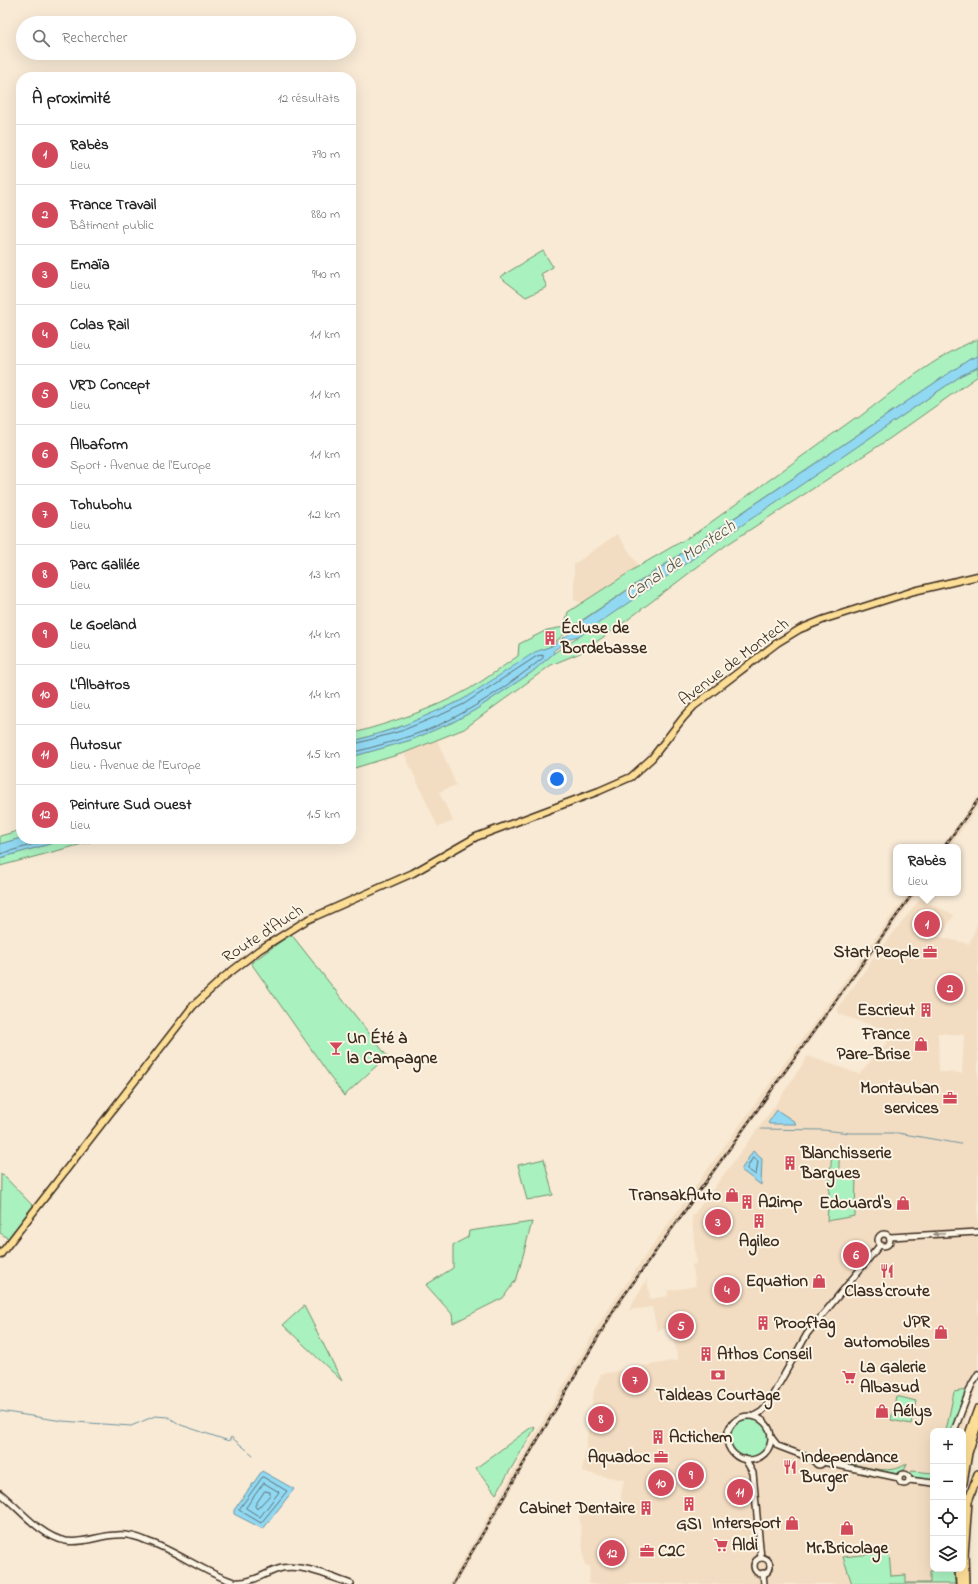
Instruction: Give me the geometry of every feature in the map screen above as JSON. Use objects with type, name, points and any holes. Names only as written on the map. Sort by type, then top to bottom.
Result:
[{"type":"highway","points":[[966,1444],[975,1422],[978,1402]]},
{"type":"highway","points":[[966,1465],[978,1409]]},
{"type":"highway","points":[[965,1536],[968,1501],[978,1474]]},
{"type":"highway","points":[[958,1572],[958,1584]]},
{"type":"highway","points":[[965,1572],[965,1584]]},
{"type":"main road","name":"Avenue de Montech","points":[[642,768],[682,718],[694,706],[777,643],[800,629],[826,619],[914,591],[978,576]]},
{"type":"main road","name":"Route d'Auch","points":[[0,1255],[193,1006],[235,968],[282,934],[307,920],[408,875],[469,840],[599,791],[631,777],[642,768]]},
{"type":"street","points":[[880,1244],[878,1240],[880,1235],[885,1234],[890,1237],[978,1232]]},
{"type":"street","points":[[880,1244],[884,1246],[889,1244],[890,1237]]},
{"type":"street","points":[[784,1449],[774,1448],[766,1451],[756,1458],[745,1459],[733,1453],[729,1447],[728,1431],[732,1424],[740,1418],[754,1416],[761,1412],[766,1406],[807,1334],[880,1244]]},
{"type":"street","points":[[955,1428],[972,1384],[978,1374]]},
{"type":"street","points":[[765,1422],[766,1406]]},
{"type":"street","points":[[754,1416],[765,1422],[770,1429],[771,1437],[766,1451]]},
{"type":"street","points":[[771,1437],[776,1444],[784,1449],[815,1460],[820,1456],[823,1462],[899,1478],[900,1482],[903,1483],[906,1483],[909,1480],[930,1483]]},
{"type":"street","points":[[756,1458],[753,1473],[761,1558]]},
{"type":"street","points":[[745,1459],[753,1473]]},
{"type":"street","points":[[0,1493],[33,1522],[56,1537],[66,1541],[78,1541],[116,1535],[131,1536],[161,1547],[219,1577],[234,1582],[249,1582],[276,1570],[293,1568],[313,1571],[351,1584]]},
{"type":"street","points":[[761,1558],[768,1560],[770,1565],[767,1572],[763,1573],[758,1572],[754,1566],[756,1561],[761,1558]]},
{"type":"street","points":[[763,1573],[764,1584]]},
{"type":"shaded area","points":[[617,534],[639,566],[581,603],[574,600],[574,564]]},
{"type":"shaded area","points":[[437,740],[456,785],[439,792],[453,821],[438,827],[404,753]]},
{"type":"shaded area","points":[[978,796],[978,807],[951,844],[943,844]]},
{"type":"shaded area","points":[[906,896],[915,896],[633,1285],[585,1362],[456,1584],[449,1584],[603,1317],[645,1256]]},
{"type":"shaded area","points":[[920,899],[954,915],[940,937],[969,944],[978,922],[978,1386],[970,1403],[964,1428],[930,1428],[930,1572],[946,1572],[946,1584],[589,1584],[590,1566],[585,1566],[579,1513],[622,1509],[621,1495],[624,1480],[582,1472],[594,1391],[601,1374],[678,1360],[671,1327],[657,1330],[652,1307],[629,1310],[647,1279],[650,1299],[668,1296],[667,1291],[696,1286],[692,1265],[696,1264],[692,1217],[774,1107],[808,1056],[859,1074],[895,1033],[838,1014],[838,1008],[873,959]],"holes":[[[938,1033],[964,1035],[962,1073],[939,1072]]]},
{"type":"green space","points":[[543,251],[553,267],[541,274],[547,287],[526,297],[500,277]]},
{"type":"green space","points":[[978,339],[978,356],[970,359],[575,625],[549,647],[543,649],[481,689],[443,710],[409,724],[356,740],[356,732],[397,720],[441,703],[482,681],[518,656],[519,644],[547,630],[564,627],[568,612],[639,566],[696,533],[855,418],[858,418],[916,374],[962,346]]},
{"type":"green space","points":[[978,367],[978,376],[889,439],[725,546],[618,627],[580,653],[551,665],[464,729],[404,753],[356,767],[356,756],[411,740],[453,722],[475,710],[532,672],[554,653],[962,375]]},
{"type":"green space","points":[[16,831],[16,839],[0,844],[0,836]]},
{"type":"green space","points":[[49,844],[82,844],[0,866],[0,858]]},
{"type":"green space","points":[[291,934],[387,1056],[344,1096],[251,963]]},
{"type":"green space","points":[[832,1149],[839,1150],[839,1174],[856,1175],[855,1216],[827,1221]]},
{"type":"green space","points":[[544,1159],[553,1195],[527,1200],[518,1165]]},
{"type":"green space","points":[[1,1173],[33,1206],[9,1239],[0,1233]]},
{"type":"green space","points":[[532,1222],[517,1278],[503,1298],[453,1323],[452,1314],[426,1285],[453,1268],[453,1245],[468,1237],[469,1231]]},
{"type":"green space","points":[[304,1306],[342,1381],[283,1325]]},
{"type":"green space","points":[[966,1390],[952,1428],[947,1428],[954,1392]]},
{"type":"green space","points":[[896,1396],[916,1401],[911,1424],[891,1420]]},
{"type":"green space","points":[[745,1419],[753,1419],[763,1424],[767,1431],[767,1445],[763,1452],[753,1457],[745,1457],[735,1452],[733,1449],[730,1442],[730,1434],[735,1424],[738,1422]]},
{"type":"green space","points":[[533,1426],[535,1428],[496,1494],[476,1468]]},
{"type":"green space","points":[[826,1454],[829,1454],[835,1459],[883,1470],[900,1467],[907,1463],[905,1469],[897,1474],[828,1461]]},
{"type":"green space","points":[[912,1471],[930,1473],[930,1481],[914,1478],[910,1473]]},
{"type":"green space","points":[[889,1552],[891,1576],[906,1575],[906,1583],[930,1583],[930,1572],[954,1572],[955,1584],[852,1584],[843,1557]]},
{"type":"water","name":"Canal de Montech","points":[[978,356],[978,367],[962,375],[581,635],[571,638],[553,651],[554,653],[532,672],[475,710],[453,722],[411,740],[356,756],[356,740],[400,727],[462,700],[535,652],[552,646],[569,634],[576,625],[970,359]]},
{"type":"water","points":[[16,839],[16,844],[49,844],[0,858],[0,844]]},
{"type":"water","points":[[777,1110],[796,1124],[769,1124],[768,1123]]},
{"type":"water","points":[[753,1151],[762,1159],[761,1185],[741,1170]]},
{"type":"water","points":[[262,1471],[294,1489],[263,1529],[234,1514],[234,1510]]},
{"type":"waterway","points":[[761,1129],[823,1130],[850,1133],[898,1133],[961,1144]]},
{"type":"waterway","points":[[0,1411],[62,1421],[131,1426],[155,1416],[168,1417],[181,1425],[229,1441],[231,1437],[253,1455]]},
{"type":"railway","points":[[946,844],[978,800]]},
{"type":"railway","points":[[453,1584],[615,1308],[911,896]]},
{"type":"place","name":"Écluse de Bordebasse","points":[[550,638]]},
{"type":"place","name":"Rabès","points":[[927,924]]},
{"type":"place","name":"Start People","points":[[930,952]]},
{"type":"place","name":"France Travail","points":[[950,988]]},
{"type":"place","name":"Escrieut","points":[[926,1010]]},
{"type":"place","name":"France Pare-Brise","points":[[921,1044]]},
{"type":"place","name":"Un Été à la Campagne","points":[[336,1048]]},
{"type":"place","name":"Montauban services","points":[[950,1098]]},
{"type":"place","name":"Blanchisserie Bargues","points":[[790,1163]]},
{"type":"place","name":"TransakAuto","points":[[732,1195]]},
{"type":"place","name":"A2imp","points":[[747,1202]]},
{"type":"place","name":"Edouard's","points":[[903,1203]]},
{"type":"place","name":"Agileo","points":[[759,1221]]},
{"type":"place","name":"Emaïa","points":[[718,1222]]},
{"type":"place","name":"Albaform","points":[[856,1255]]},
{"type":"place","name":"Class'croute","points":[[887,1271]]},
{"type":"place","name":"Equation","points":[[819,1281]]},
{"type":"place","name":"Colas Rail","points":[[727,1290]]},
{"type":"place","name":"Prooftag","points":[[763,1323]]},
{"type":"place","name":"VRD Concept","points":[[681,1326]]},
{"type":"place","name":"JPR automobiles","points":[[941,1332]]},
{"type":"place","name":"Athos Conseil","points":[[706,1354]]},
{"type":"place","name":"Taldeas Courtage","points":[[718,1375]]},
{"type":"place","name":"La Galerie Albasud","points":[[849,1377]]},
{"type":"place","name":"Tohubohu","points":[[635,1380]]},
{"type":"place","name":"Aélys","points":[[882,1411]]},
{"type":"place","name":"Parc Galilée","points":[[601,1419]]},
{"type":"place","name":"Actichem","points":[[658,1437]]},
{"type":"place","name":"Aquadoc","points":[[661,1457]]},
{"type":"place","name":"Independance Burger","points":[[790,1467]]},
{"type":"place","name":"Le Goeland","points":[[691,1475]]},
{"type":"place","name":"L'Albatros","points":[[661,1483]]},
{"type":"place","name":"Autosur","points":[[740,1492]]},
{"type":"place","name":"GSI","points":[[689,1504]]},
{"type":"place","name":"Cabinet Dentaire","points":[[646,1508]]},
{"type":"place","name":"Intersport","points":[[792,1523]]},
{"type":"place","name":"Mr.Bricolage","points":[[847,1528]]},
{"type":"place","name":"Aldi","points":[[721,1545]]},
{"type":"place","name":"C2C","points":[[647,1551]]},
{"type":"place","name":"Peinture Sud Ouest","points":[[612,1553]]}]
